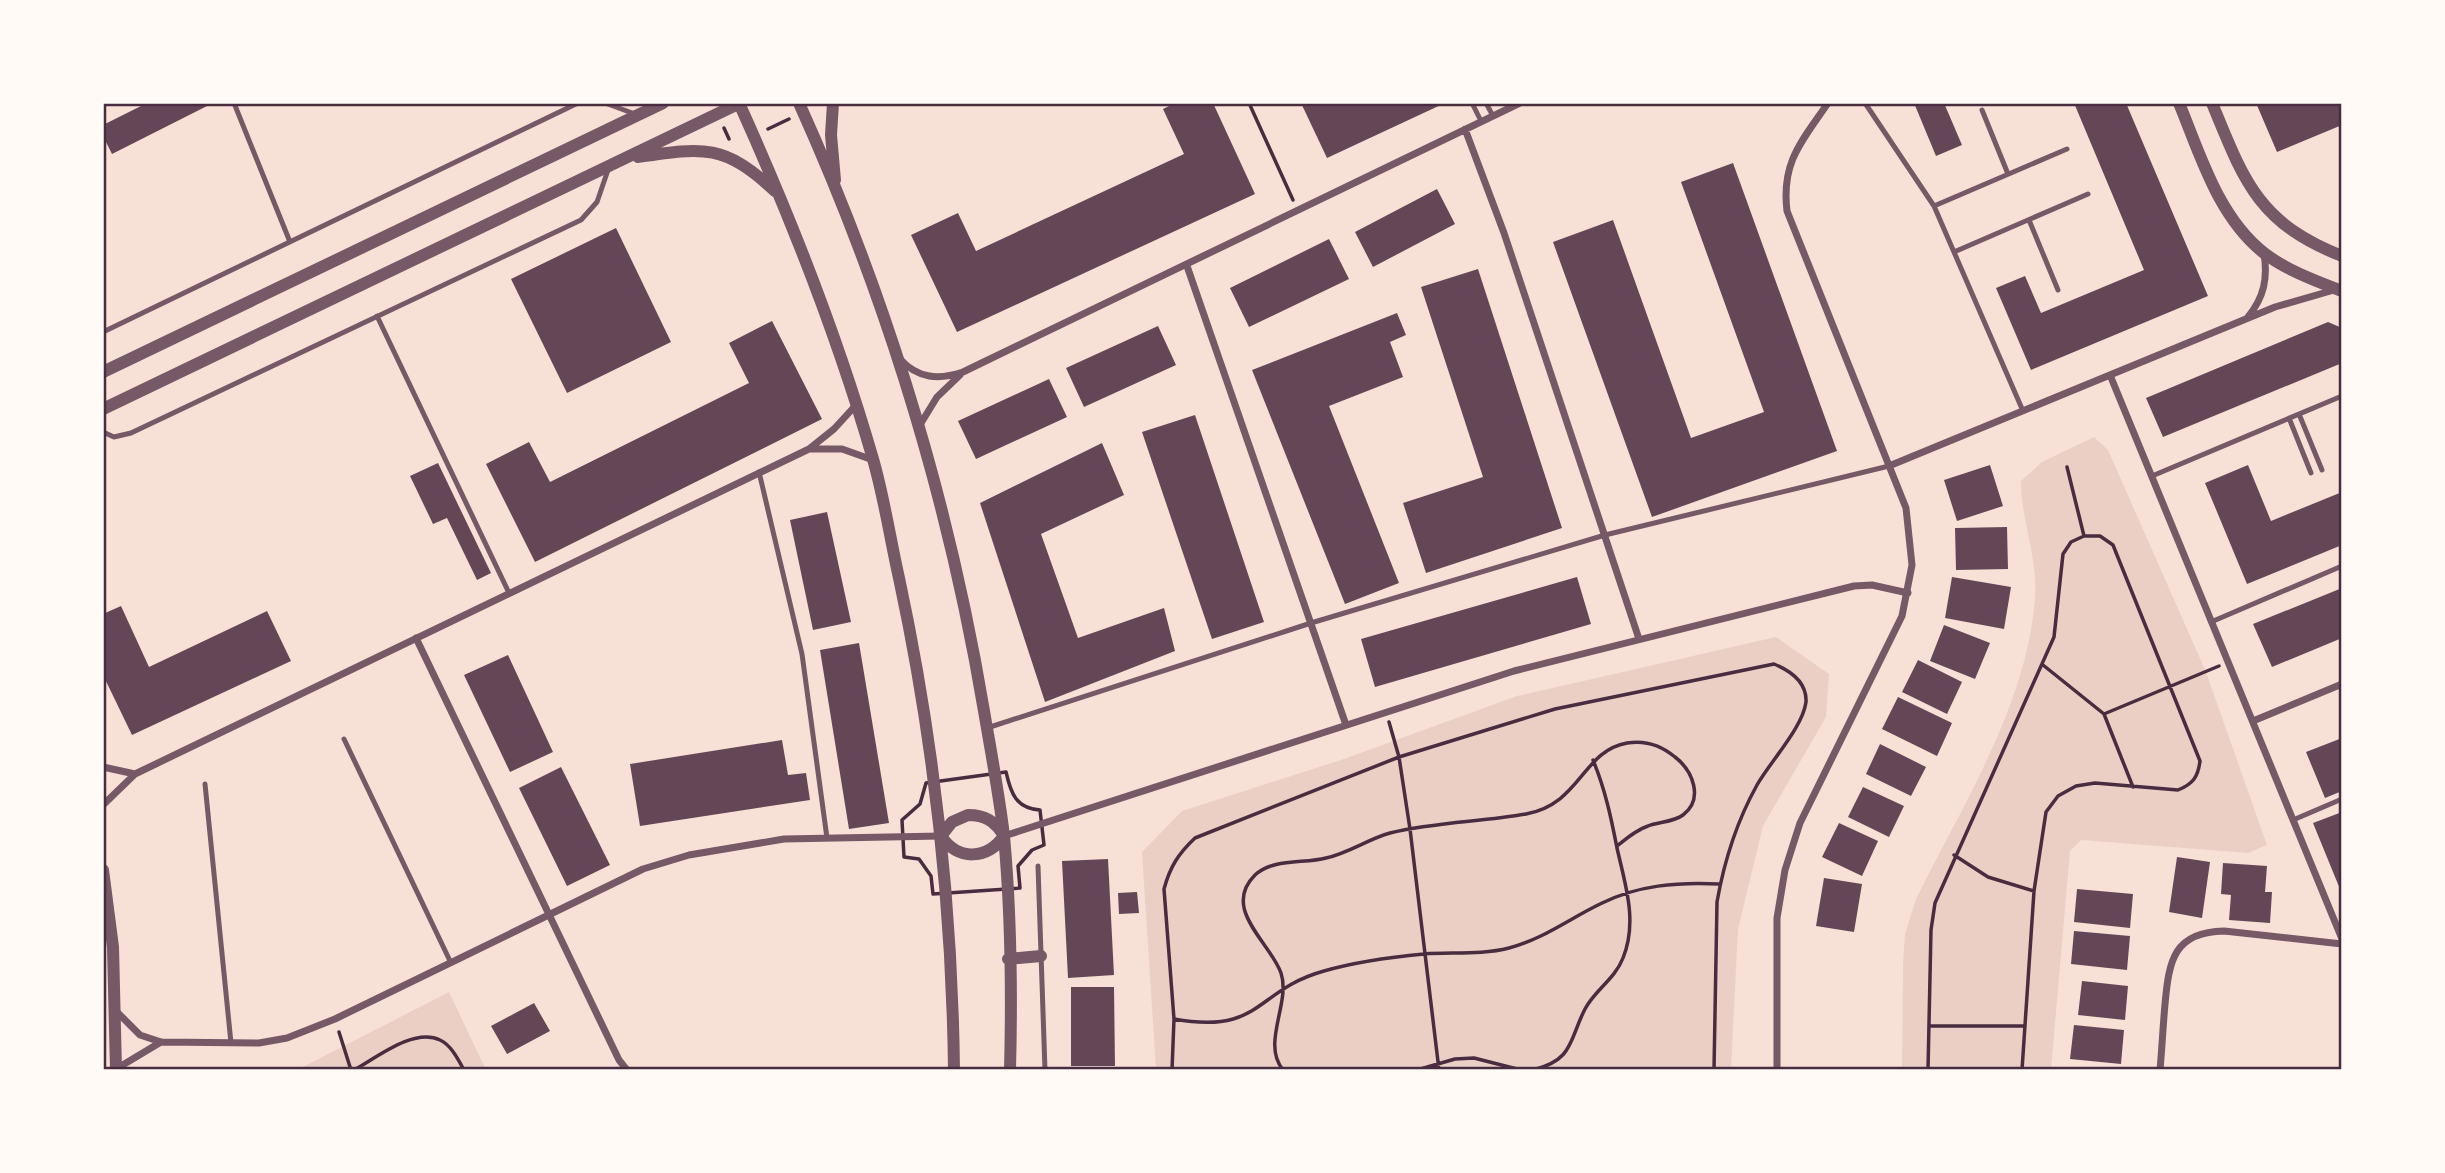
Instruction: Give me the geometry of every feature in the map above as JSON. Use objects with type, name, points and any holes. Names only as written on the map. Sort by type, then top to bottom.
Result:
[{"type":"street","points":[[103,372],[663,103]]},
{"type":"street","points":[[103,409],[740,103],[781,196],[874,461],[919,673],[936,782],[953,975],[951,1067]]},
{"type":"street","points":[[833,103],[831,135],[836,194]]},
{"type":"street","points":[[895,355],[908,368],[926,376],[945,378],[963,372],[1520,103]]},
{"type":"street","points":[[1777,1070],[1777,918],[1785,870],[1800,823],[1892,637],[1908,593],[1912,536],[1906,508],[1787,211],[1786,175],[1791,157],[1828,103]]},
{"type":"street","points":[[2179,103],[2211,182],[2225,208],[2263,253],[2298,273],[2339,290]]},
{"type":"street","points":[[2212,103],[2239,170],[2256,197],[2278,220],[2304,239],[2342,256]]},
{"type":"street","points":[[801,108],[871,279],[918,429],[959,580],[995,774],[1003,836],[1007,889],[1010,1070]]},
{"type":"street","points":[[1465,129],[1504,233],[1639,639]]},
{"type":"street","points":[[624,159],[680,151],[718,153],[752,170],[781,196]]},
{"type":"street","points":[[2245,320],[2264,289],[2267,271],[2263,253]]},
{"type":"street","points":[[1187,266],[1346,725]]},
{"type":"street","points":[[1889,466],[2245,320],[2306,297],[2339,290]]},
{"type":"street","points":[[918,429],[937,397],[963,372]]},
{"type":"street","points":[[2110,375],[2342,941],[2224,931],[2207,931],[2190,938],[2177,950],[2169,966],[2160,1070]]},
{"type":"street","points":[[103,805],[135,774],[809,449],[834,429],[856,405]]},
{"type":"street","points":[[809,449],[842,449],[874,461]]},
{"type":"street","points":[[117,1011],[140,1035],[161,1042],[230,1043],[287,1038],[335,1019],[452,964],[643,869],[689,855],[736,845],[827,838],[941,836],[955,850],[973,855],[991,850],[1003,836],[1514,671],[1854,586],[1890,588],[1908,593]]},
{"type":"street","points":[[416,638],[619,1060],[627,1070]]},
{"type":"street","points":[[2253,721],[2342,684]]},
{"type":"street","points":[[103,767],[135,774]]},
{"type":"street","points":[[941,836],[952,822],[976,815],[993,822],[1003,836]]},
{"type":"street","points":[[103,870],[113,947],[117,1011],[116,1069]]},
{"type":"street","points":[[1008,959],[1041,956]]},
{"type":"street","points":[[116,1069],[161,1042]]},
{"type":"lane","points":[[233,103],[290,242]]},
{"type":"lane","points":[[103,331],[578,103]]},
{"type":"lane","points":[[605,103],[638,115]]},
{"type":"lane","points":[[1472,103],[1481,121]]},
{"type":"lane","points":[[1486,103],[1493,116]]},
{"type":"lane","points":[[1865,103],[1934,206],[2023,411]]},
{"type":"lane","points":[[1982,110],[2008,174]]},
{"type":"lane","points":[[1934,206],[2067,149]]},
{"type":"lane","points":[[103,432],[114,437],[131,433],[581,220],[597,202],[609,166]]},
{"type":"lane","points":[[1954,252],[2088,194]]},
{"type":"lane","points":[[2029,220],[2058,290]]},
{"type":"lane","points":[[377,316],[509,593]]},
{"type":"lane","points":[[2152,476],[2342,396]]},
{"type":"lane","points":[[2299,414],[2322,470]]},
{"type":"lane","points":[[2289,418],[2311,473]]},
{"type":"lane","points":[[987,728],[1311,623],[1605,535],[1889,466]]},
{"type":"lane","points":[[759,472],[802,654],[827,838]]},
{"type":"lane","points":[[2211,622],[2342,566]]},
{"type":"lane","points":[[344,739],[452,964]]},
{"type":"lane","points":[[205,785],[230,1043]]},
{"type":"lane","points":[[2293,820],[2342,799]]},
{"type":"lane","points":[[1038,866],[1045,1070]]},
{"type":"path","points":[[1249,103],[1298,211]]},
{"type":"path","points":[[729,139],[754,136],[801,108]]},
{"type":"path","points":[[2067,467],[2084,536]]},
{"type":"path","points":[[1928,1070],[1931,930],[1935,903],[1954,855],[2054,637],[2063,554],[2071,542],[2084,536],[2100,536],[2113,545],[2200,761],[2198,774],[2190,785],[2178,790],[2095,783],[2076,786],[2058,796],[2046,812],[2034,891],[2022,1070]]},
{"type":"path","points":[[2104,714],[2228,662]]},
{"type":"path","points":[[1172,1070],[1174,1019],[1164,889],[1169,869],[1180,852],[1195,838],[1399,757],[1555,709],[1758,665],[1774,664],[1790,670],[1801,682],[1806,698],[1804,715],[1756,786],[1737,828],[1720,884],[1717,902],[1714,1070]]},
{"type":"path","points":[[2043,665],[2104,714],[2133,787]]},
{"type":"path","points":[[1387,712],[1399,757],[1410,829],[1439,1070]]},
{"type":"path","points":[[1283,1070],[1274,1047],[1284,988],[1275,960],[1247,922],[1243,905],[1246,889],[1255,876],[1269,867],[1326,858],[1368,841],[1410,829],[1451,821],[1529,813],[1550,806],[1582,779],[1592,760],[1618,746],[1647,743],[1665,748],[1681,761],[1691,776],[1696,791],[1692,806],[1681,817],[1648,826],[1617,846]]},
{"type":"path","points":[[1533,1070],[1549,1066],[1565,1054],[1576,1037],[1586,1005],[1612,978],[1623,958],[1629,937],[1629,892],[1613,818],[1592,760]]},
{"type":"path","points":[[1006,772],[1012,795],[1026,809],[1040,810],[1044,845],[1032,850],[1018,866],[1020,888],[933,894],[931,876],[919,859],[904,858],[902,820],[920,804],[926,783],[936,782],[1006,772]]},
{"type":"path","points":[[1954,855],[1989,877],[2034,891]]},
{"type":"path","points":[[1174,1019],[1216,1024],[1233,1021],[1249,1015],[1284,988],[1326,970],[1423,954],[1482,952],[1532,941],[1602,902],[1629,892],[1690,883],[1720,884]]},
{"type":"path","points":[[335,1019],[352,1070],[416,1038],[429,1037],[440,1040],[452,1049],[464,1070]]},
{"type":"path","points":[[1930,1026],[2025,1027]]},
{"type":"path","points":[[1417,1070],[1438,1063],[1474,1058],[1521,1070]]},
{"type":"shaded area","points":[[2094,437],[2108,450],[2206,672],[2267,845],[2248,853],[2081,840],[2070,851],[2051,1070],[1902,1070],[1905,934],[1916,899],[1990,753],[2020,677],[2030,638],[2035,583],[2021,481],[2042,462]]},
{"type":"shaded area","points":[[1776,637],[1829,674],[1826,717],[1763,826],[1738,929],[1731,1070],[1156,1070],[1142,852],[1182,811],[1344,759],[1517,696]]},
{"type":"shaded area","points":[[449,992],[486,1070],[297,1070]]},
{"type":"building","points":[[147,103],[213,103],[112,154],[103,136],[103,125]]},
{"type":"building","points":[[1175,103],[1213,103],[1255,194],[957,332],[911,235],[958,213],[976,251],[1184,154],[1163,109]]},
{"type":"building","points":[[1301,103],[1445,103],[1327,158]]},
{"type":"building","points":[[1914,103],[1944,103],[1962,145],[1936,156]]},
{"type":"building","points":[[2074,103],[2126,103],[2208,296],[2031,370],[1996,288],[2025,276],[2041,313],[2144,270]]},
{"type":"building","points":[[2256,103],[2342,103],[2342,125],[2277,152]]},
{"type":"building","points":[[1733,163],[1837,451],[1652,517],[1553,242],[1613,220],[1691,438],[1764,412],[1681,182]]},
{"type":"building","points":[[1437,189],[1455,224],[1373,267],[1355,232]]},
{"type":"building","points":[[616,228],[671,342],[567,393],[511,279]]},
{"type":"building","points":[[1329,239],[1349,279],[1249,327],[1230,288]]},
{"type":"building","points":[[1478,269],[1562,528],[1426,573],[1403,503],[1483,477],[1421,287]]},
{"type":"building","points":[[1397,313],[1406,335],[1390,342],[1403,377],[1329,406],[1399,583],[1345,604],[1252,370]]},
{"type":"building","points":[[772,321],[822,419],[535,562],[486,464],[529,442],[550,482],[749,383],[729,343]]},
{"type":"building","points":[[2328,322],[2342,328],[2342,363],[2163,437],[2146,398]]},
{"type":"building","points":[[1158,326],[1176,365],[1084,407],[1066,368]]},
{"type":"building","points":[[1049,379],[1067,417],[976,459],[958,421]]},
{"type":"building","points":[[1195,415],[1264,622],[1212,639],[1142,432]]},
{"type":"building","points":[[1102,443],[1124,495],[1041,534],[1078,638],[1164,608],[1175,651],[1045,702],[980,503]]},
{"type":"building","points":[[438,463],[491,573],[477,580],[447,518],[433,524],[410,476]]},
{"type":"building","points":[[1990,465],[2003,506],[1957,521],[1944,480]]},
{"type":"building","points":[[2248,465],[2271,521],[2342,492],[2342,545],[2247,584],[2205,483]]},
{"type":"building","points":[[827,512],[851,622],[813,630],[790,520]]},
{"type":"building","points":[[2007,527],[2008,569],[1956,570],[1955,528]]},
{"type":"building","points":[[1577,577],[1591,624],[1375,687],[1361,639]]},
{"type":"building","points":[[1952,577],[2011,587],[2004,629],[1945,618]]},
{"type":"building","points":[[2342,588],[2342,638],[2272,667],[2253,624]]},
{"type":"building","points":[[121,606],[149,667],[267,611],[291,661],[132,735],[103,675],[103,614]]},
{"type":"building","points":[[1944,625],[1990,643],[1975,679],[1930,661]]},
{"type":"building","points":[[859,643],[889,823],[849,829],[820,650]]},
{"type":"building","points":[[508,655],[553,752],[510,772],[464,675]]},
{"type":"building","points":[[1918,660],[1962,682],[1947,714],[1902,692]]},
{"type":"building","points":[[1898,697],[1952,723],[1937,756],[1882,729]]},
{"type":"building","points":[[2342,738],[2342,791],[2325,798],[2306,752]]},
{"type":"building","points":[[782,740],[788,775],[806,773],[810,800],[640,826],[630,764]]},
{"type":"building","points":[[1880,744],[1926,767],[1911,796],[1866,774]]},
{"type":"building","points":[[561,767],[610,865],[567,886],[519,788]]},
{"type":"building","points":[[1863,787],[1904,806],[1889,837],[1848,817]]},
{"type":"building","points":[[2342,812],[2342,894],[2313,823]]},
{"type":"building","points":[[1839,823],[1878,841],[1862,876],[1822,857]]},
{"type":"building","points":[[2177,857],[2210,862],[2202,918],[2169,912]]},
{"type":"building","points":[[1108,859],[1114,975],[1068,978],[1062,861]]},
{"type":"building","points":[[2223,863],[2267,866],[2265,892],[2272,892],[2270,923],[2229,920],[2231,895],[2221,894]]},
{"type":"building","points":[[1824,878],[1862,884],[1854,932],[1816,926]]},
{"type":"building","points":[[2077,889],[2133,894],[2130,928],[2074,922]]},
{"type":"building","points":[[1137,892],[1139,913],[1119,914],[1118,893]]},
{"type":"building","points":[[2074,931],[2130,936],[2127,970],[2071,964]]},
{"type":"building","points":[[2082,981],[2128,986],[2125,1020],[2078,1015]]},
{"type":"building","points":[[1071,987],[1114,987],[1115,1066],[1071,1066]]},
{"type":"building","points":[[534,1003],[550,1031],[507,1054],[491,1026]]},
{"type":"building","points":[[2074,1025],[2124,1030],[2121,1064],[2070,1059]]}]
